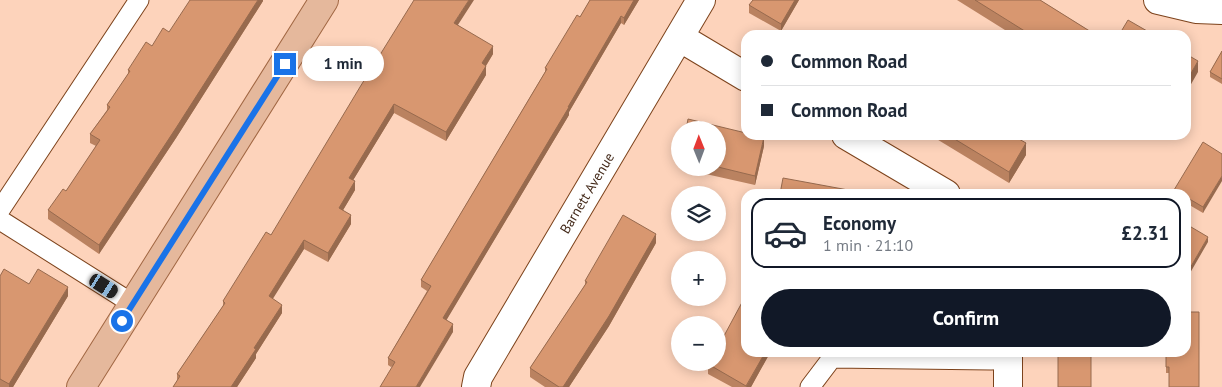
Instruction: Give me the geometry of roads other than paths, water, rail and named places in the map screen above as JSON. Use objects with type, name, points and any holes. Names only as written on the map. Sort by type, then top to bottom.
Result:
[{"type":"main road","points":[[81,387],[324,0]]},
{"type":"street","name":"Barnett Avenue","points":[[476,387],[478,377],[701,0]]},
{"type":"street","points":[[1158,0],[1196,9],[1222,10]]},
{"type":"street","points":[[679,37],[741,74]]},
{"type":"street","points":[[854,140],[938,189]]},
{"type":"street","points":[[1008,357],[1008,387]]},
{"type":"lane","points":[[0,210],[139,0]]},
{"type":"lane","points":[[0,220],[133,304]]},
{"type":"lane","points":[[810,387],[832,358],[991,360],[1001,357]]}]
